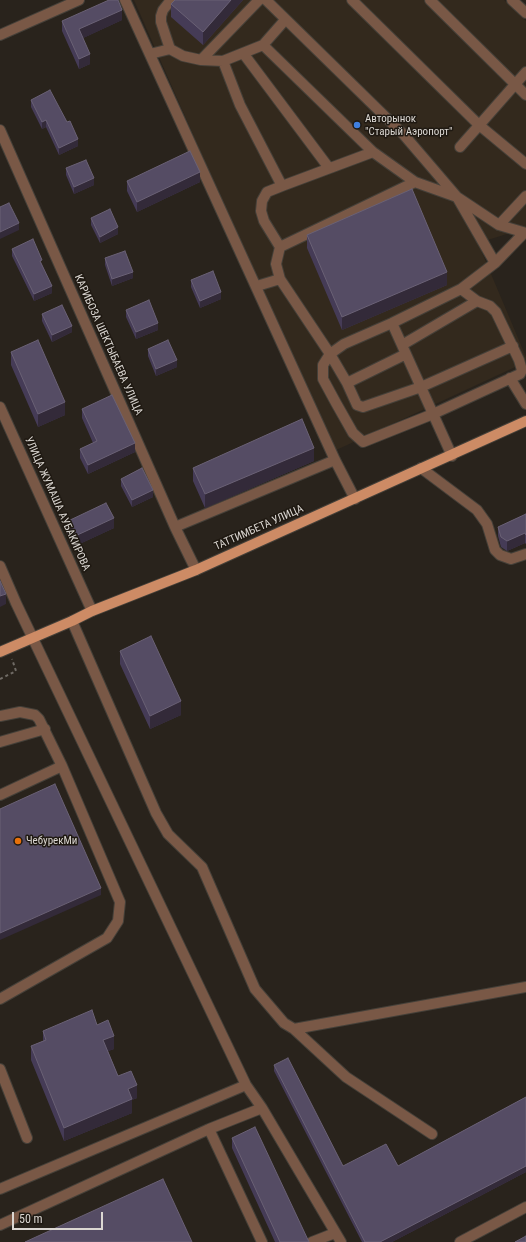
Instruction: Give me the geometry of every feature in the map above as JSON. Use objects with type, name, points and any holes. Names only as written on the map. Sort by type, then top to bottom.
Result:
[{"type":"main road","name":"ТАТТИМБЕТА УЛИЦА","points":[[5,650],[92,611],[196,570],[421,468],[452,456],[526,421]]},
{"type":"street","points":[[0,35],[79,0]]},
{"type":"street","points":[[125,0],[257,286],[335,460],[355,499]]},
{"type":"street","points":[[170,49],[161,22],[163,10],[171,0]]},
{"type":"street","points":[[201,60],[259,0]]},
{"type":"street","points":[[266,0],[404,135],[457,197],[495,263]]},
{"type":"street","points":[[352,0],[478,125],[526,164]]},
{"type":"street","points":[[430,0],[526,95]]},
{"type":"street","points":[[512,0],[526,13]]},
{"type":"street","points":[[150,54],[170,49],[183,56],[201,60],[223,61],[263,45],[285,20]]},
{"type":"street","points":[[263,45],[373,152],[415,182],[457,197],[499,225],[525,233],[495,263],[461,289],[392,323],[344,344],[330,354],[323,365],[323,379],[353,433],[363,442],[433,414],[520,374],[522,370],[513,346],[496,312],[490,306],[478,301],[461,289]]},
{"type":"street","points":[[243,53],[329,168]]},
{"type":"street","points":[[223,61],[240,105],[282,186]]},
{"type":"street","points":[[460,147],[526,72]]},
{"type":"street","name":"КАРИБОЗА ШЕКТЫБАЕВА УЛИЦА","points":[[0,130],[175,527],[196,570]]},
{"type":"street","points":[[373,152],[267,192],[262,201],[261,211],[264,221],[280,247],[276,264],[280,278],[347,382],[354,400],[360,407],[421,387],[513,346]]},
{"type":"street","points":[[280,247],[415,182]]},
{"type":"street","points":[[499,225],[526,196]]},
{"type":"street","points":[[257,286],[280,278]]},
{"type":"street","points":[[347,382],[404,350],[478,301]]},
{"type":"street","points":[[392,323],[452,456]]},
{"type":"street","points":[[510,378],[526,404]]},
{"type":"street","name":"УЛИЦА ЖУМАША АУБАКИРОВА","points":[[0,407],[92,611]]},
{"type":"street","points":[[175,527],[335,460]]},
{"type":"street","points":[[421,468],[477,510],[487,524],[495,550],[511,559],[526,554]]},
{"type":"street","points":[[0,566],[246,1085],[262,1108],[341,1242]]},
{"type":"street","points":[[72,621],[156,813],[168,834],[202,867],[255,989],[284,1023],[294,1029],[346,1077],[432,1134]]},
{"type":"street","points":[[0,716],[20,712],[29,713],[39,719],[62,766],[120,902],[118,921],[107,938],[0,1000]]},
{"type":"street","points":[[0,742],[45,729]]},
{"type":"street","points":[[0,795],[62,766]]},
{"type":"street","points":[[294,1029],[526,987]]},
{"type":"street","points":[[0,1069],[27,1138]]},
{"type":"street","points":[[0,1189],[246,1085]]},
{"type":"street","points":[[0,1225],[209,1129],[262,1108]]},
{"type":"street","points":[[209,1129],[262,1242]]},
{"type":"street","points":[[460,1242],[526,1208]]},
{"type":"street","points":[[312,1242],[335,1233]]},
{"type":"path","points":[[0,679],[16,672],[5,650]]},
{"type":"shaded area","name":"Авторынок \"Старый Аэропорт\"","points":[[134,0],[504,0],[526,21],[526,228],[478,243],[526,357],[526,362],[332,452]]},
{"type":"building","points":[[109,0],[118,0],[122,10],[79,29],[90,54],[79,59],[62,21]]},
{"type":"building","points":[[175,0],[231,0],[203,32],[171,4]]},
{"type":"building","points":[[50,90],[67,122],[70,121],[78,139],[59,148],[46,120],[42,122],[31,100]]},
{"type":"building","points":[[190,151],[200,172],[137,202],[127,181]]},
{"type":"building","points":[[86,160],[94,178],[74,187],[66,168]]},
{"type":"building","points":[[412,189],[447,272],[342,317],[307,235]]},
{"type":"building","points":[[9,203],[19,223],[0,232],[0,207]]},
{"type":"building","points":[[110,209],[118,227],[100,237],[91,218]]},
{"type":"building","points":[[33,239],[42,260],[40,261],[52,286],[34,294],[12,249]]},
{"type":"building","points":[[125,251],[133,272],[112,279],[105,258]]},
{"type":"building","points":[[213,271],[221,292],[200,301],[191,280]]},
{"type":"building","points":[[149,300],[158,323],[136,332],[126,310]]},
{"type":"building","points":[[62,305],[72,326],[52,335],[42,314]]},
{"type":"building","points":[[38,340],[65,402],[38,414],[11,352]]},
{"type":"building","points":[[168,340],[177,360],[156,369],[148,349]]},
{"type":"building","points":[[112,395],[135,443],[88,465],[80,449],[97,441],[82,409]]},
{"type":"building","points":[[302,419],[314,448],[205,494],[193,468]]},
{"type":"building","points":[[142,468],[153,490],[132,500],[121,479]]},
{"type":"building","points":[[106,503],[114,518],[73,537],[66,522]]},
{"type":"building","points":[[526,514],[526,535],[525,533],[507,541],[501,537],[498,527]]},
{"type":"building","points":[[0,581],[6,594],[0,596]]},
{"type":"building","points":[[151,636],[181,701],[150,716],[120,651]]},
{"type":"building","points":[[55,784],[101,888],[0,933],[0,809]]},
{"type":"building","points":[[92,1010],[97,1025],[108,1020],[114,1036],[103,1040],[118,1076],[131,1071],[137,1085],[128,1089],[132,1099],[64,1128],[31,1046],[46,1040],[43,1031]]},
{"type":"building","points":[[288,1058],[343,1166],[386,1144],[398,1166],[526,1097],[526,1166],[380,1242],[365,1242],[274,1065]]},
{"type":"building","points":[[255,1127],[309,1242],[280,1242],[232,1138]]},
{"type":"building","points":[[163,1179],[192,1242],[25,1242]]},
{"type":"building","points":[[526,1236],[526,1242],[515,1242]]},
{"type":"place","name":"Авторынок \"Старый Аэропорт\"","points":[[357,125]]},
{"type":"place","name":"ЧебурекМи","points":[[18,841]]}]
